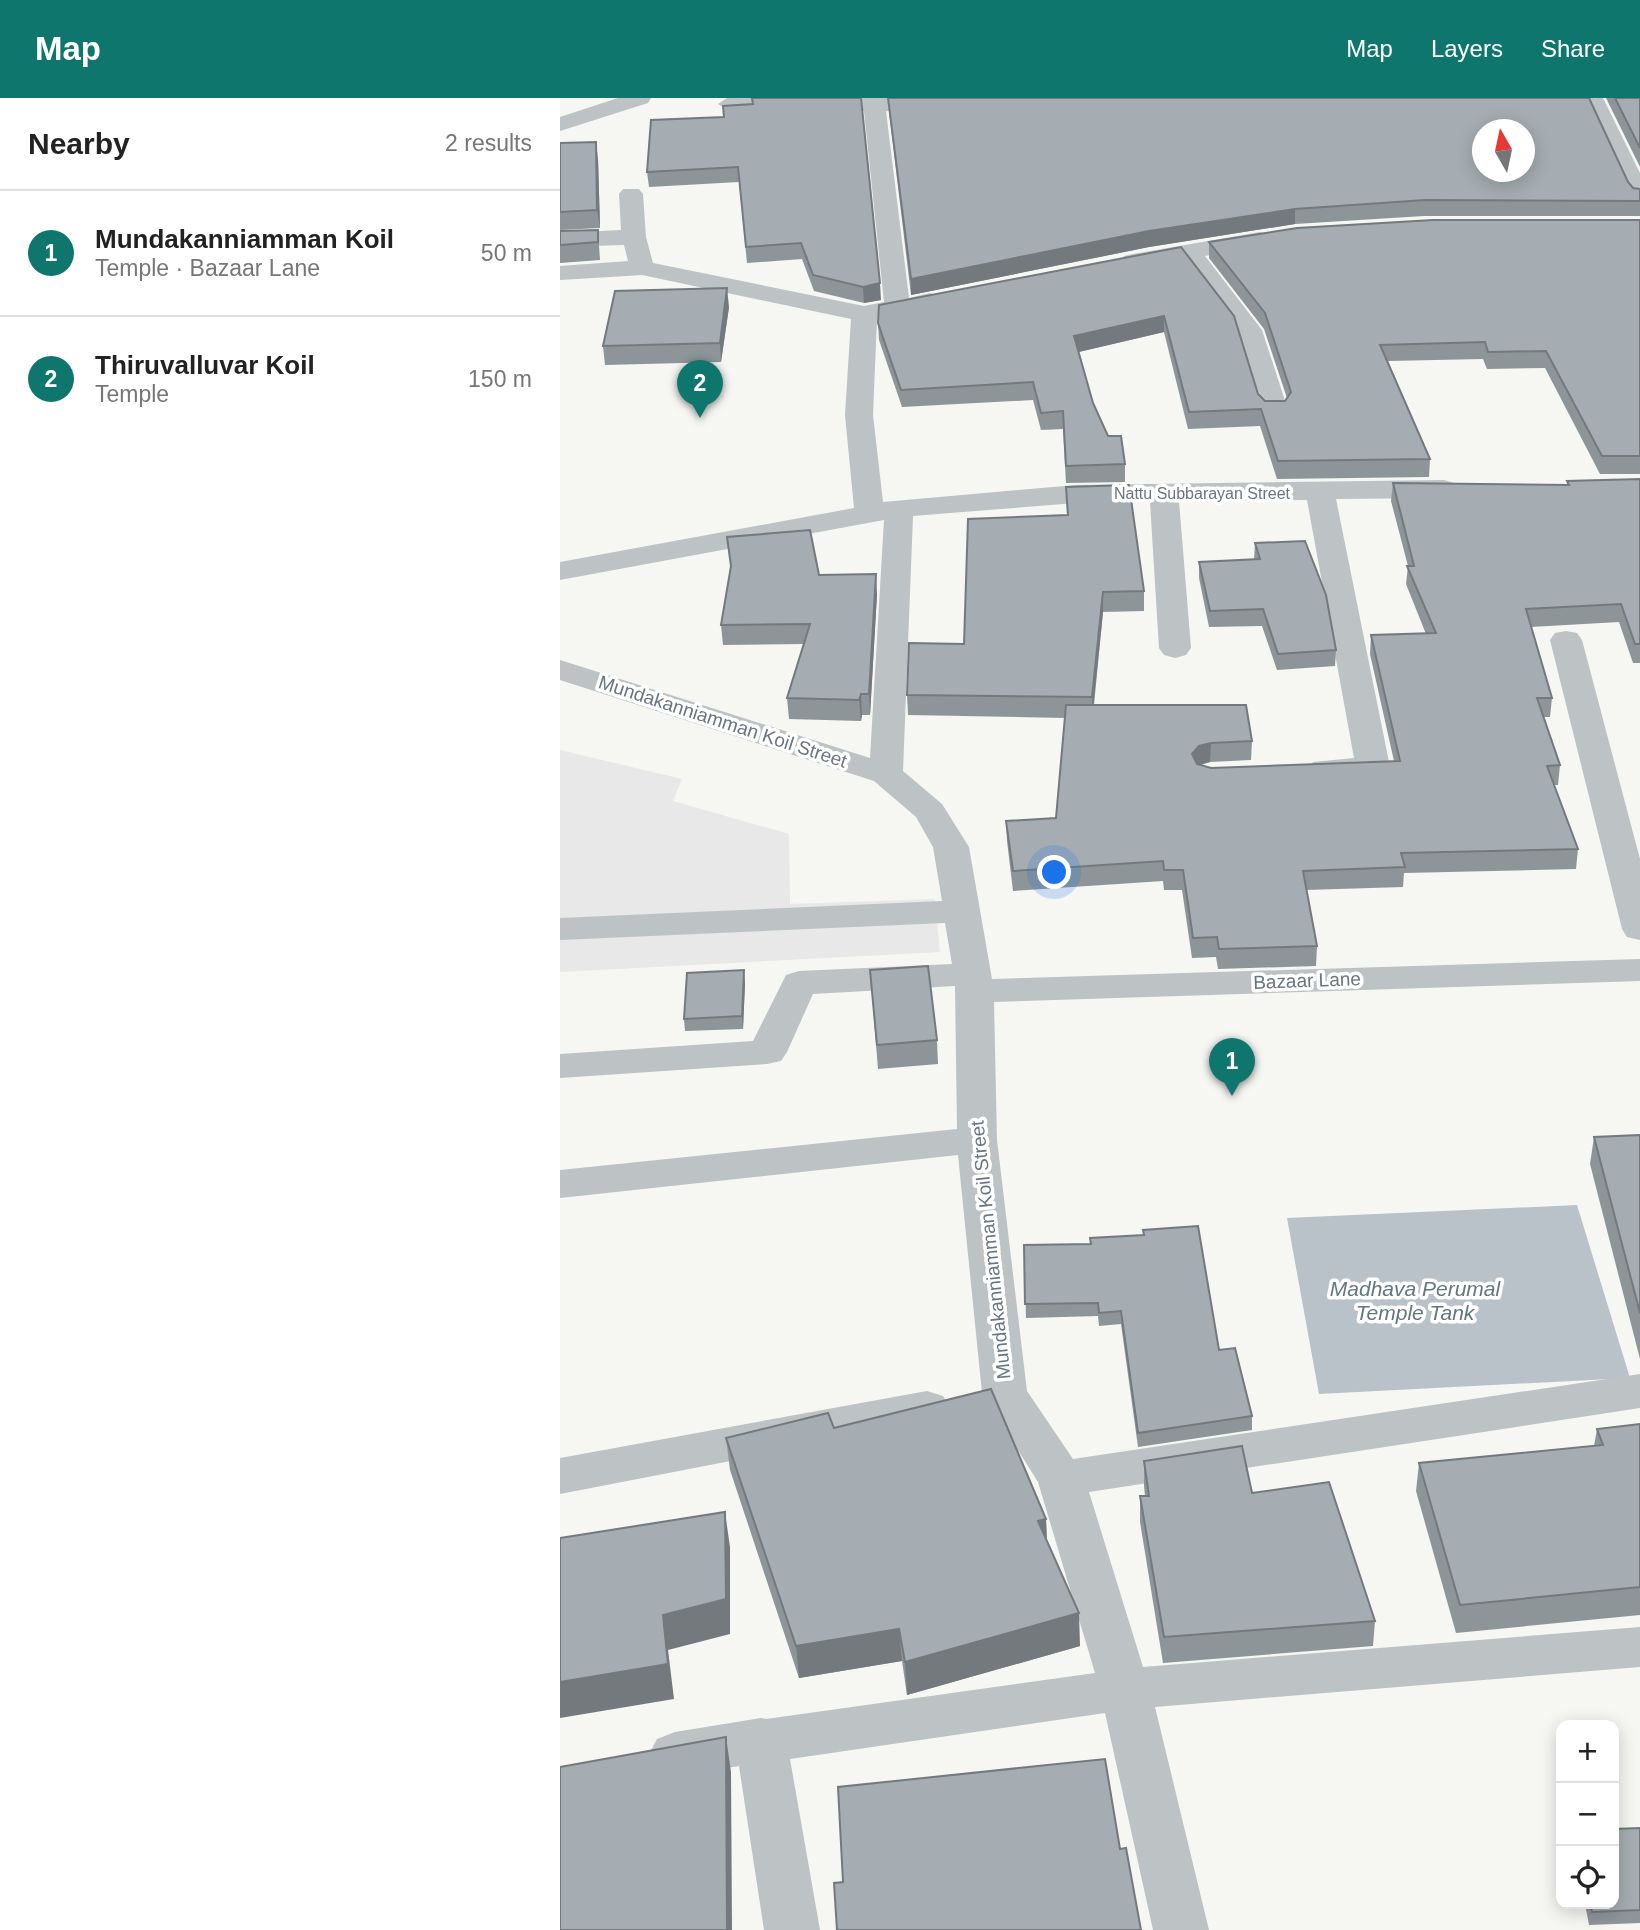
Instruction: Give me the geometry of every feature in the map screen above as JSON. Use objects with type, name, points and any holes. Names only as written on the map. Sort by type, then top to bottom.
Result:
[{"type":"street","points":[[560,124],[640,98]]},
{"type":"street","points":[[1592,98],[1640,196]]},
{"type":"street","points":[[729,104],[958,103]]},
{"type":"street","points":[[874,104],[897,307]]},
{"type":"street","points":[[631,194],[634,237],[642,268]]},
{"type":"street","points":[[1108,266],[1282,236]]},
{"type":"street","points":[[560,240],[634,237]]},
{"type":"street","points":[[1188,251],[1249,330],[1274,410]]},
{"type":"street","points":[[560,273],[642,268],[864,314],[950,297]]},
{"type":"street","points":[[864,314],[859,415],[884,509],[886,774]]},
{"type":"street","name":"Nattu Subbarayan Street","points":[[560,571],[884,509],[1076,494],[1473,489]]},
{"type":"street","points":[[1292,771],[1373,767],[1320,492]]},
{"type":"street","points":[[1164,494],[1175,648]]},
{"type":"street","points":[[1566,640],[1640,929]]},
{"type":"street","name":"Mundakanniamman Koil Street","points":[[560,670],[886,774],[930,811],[951,847],[974,983],[977,1140],[1005,1393],[1061,1479],[1125,1689],[1181,1930]]},
{"type":"street","points":[[560,929],[962,911]]},
{"type":"street","name":"Bazaar Lane","points":[[560,1066],[767,1052],[799,983],[974,983],[1640,970]]},
{"type":"street","points":[[560,1184],[977,1140]]},
{"type":"street","points":[[1061,1479],[1640,1391]]},
{"type":"street","points":[[560,1476],[1005,1393]]},
{"type":"street","points":[[627,1762],[761,1739],[1125,1689],[1640,1647]]},
{"type":"street","points":[[761,1739],[792,1930]]},
{"type":"shaded area","points":[[560,750],[682,779],[673,801],[789,834],[790,904],[935,899],[940,952],[560,972]]},
{"type":"water","name":"Madhava Perumal Temple Tank","points":[[1577,1205],[1630,1378],[1319,1394],[1287,1218]]},
{"type":"building","points":[[752,98],[861,98],[880,283],[863,287],[813,275],[801,243],[746,247],[738,167],[647,172],[651,120],[724,117],[723,106],[753,104]]},
{"type":"building","points":[[888,98],[1589,98],[1628,182],[1633,188],[1640,189],[1640,201],[1425,200],[1295,209],[1149,231],[911,279]]},
{"type":"building","points":[[1615,98],[1640,98],[1640,148]]},
{"type":"building","points":[[596,142],[597,210],[560,212],[560,143]]},
{"type":"building","points":[[1433,220],[1640,220],[1640,456],[1602,456],[1546,351],[1488,352],[1485,342],[1380,345],[1430,459],[1278,461],[1261,409],[1189,412],[1164,316],[1074,336],[1093,403],[1108,436],[1121,436],[1125,464],[1066,466],[1063,411],[1041,413],[1033,382],[901,390],[878,323],[879,305],[1181,247],[1234,316],[1258,394],[1265,401],[1285,401],[1291,392],[1265,313],[1209,242],[1297,228]]},
{"type":"building","points":[[598,230],[598,242],[560,245],[560,231]]},
{"type":"building","points":[[727,288],[720,343],[603,346],[615,291]]},
{"type":"building","points":[[1640,479],[1640,644],[1635,644],[1621,604],[1526,609],[1552,698],[1537,698],[1560,765],[1547,766],[1578,849],[1401,853],[1405,867],[1303,871],[1317,946],[1219,949],[1217,937],[1193,938],[1183,870],[1164,870],[1163,861],[1013,871],[1006,821],[1056,818],[1066,705],[1246,705],[1252,741],[1211,743],[1199,746],[1192,754],[1197,764],[1211,768],[1400,761],[1371,635],[1436,633],[1407,566],[1414,566],[1393,483],[1569,485],[1567,481]]},
{"type":"building","points":[[1129,485],[1144,591],[1103,592],[1092,697],[907,695],[909,643],[964,644],[968,519],[1068,515],[1066,487]]},
{"type":"building","points":[[810,530],[819,575],[876,574],[869,694],[861,694],[859,700],[787,698],[810,624],[721,625],[731,566],[727,537]]},
{"type":"building","points":[[1305,541],[1326,595],[1336,650],[1278,654],[1263,609],[1210,611],[1199,562],[1260,559],[1255,543]]},
{"type":"building","points":[[928,966],[937,1040],[877,1045],[870,970]]},
{"type":"building","points":[[744,970],[742,1016],[684,1019],[687,973]]},
{"type":"building","points":[[1640,1135],[1640,1313],[1594,1137]]},
{"type":"building","points":[[1198,1226],[1219,1350],[1235,1348],[1252,1416],[1138,1433],[1121,1311],[1099,1313],[1098,1303],[1025,1304],[1024,1245],[1091,1244],[1090,1238],[1144,1235],[1143,1230]]},
{"type":"building","points":[[991,1389],[1046,1519],[1038,1521],[1079,1613],[905,1662],[899,1629],[796,1646],[726,1438],[828,1413],[834,1428]]},
{"type":"building","points":[[1640,1424],[1640,1587],[1460,1605],[1419,1463],[1603,1445],[1597,1429]]},
{"type":"building","points":[[1242,1446],[1252,1493],[1329,1482],[1375,1621],[1164,1637],[1140,1496],[1149,1496],[1144,1461]]},
{"type":"building","points":[[725,1512],[726,1599],[663,1615],[668,1664],[560,1682],[560,1538]]},
{"type":"building","points":[[726,1737],[727,1930],[560,1930],[560,1767]]},
{"type":"building","points":[[1105,1759],[1120,1849],[1126,1848],[1141,1930],[837,1930],[834,1883],[843,1882],[838,1787]]},
{"type":"building","points":[[1640,1828],[1640,1910],[1592,1912],[1591,1909],[1619,1909],[1619,1829]]},
{"type":"place","name":"Thiruvalluvar Koil","points":[[700,418]]},
{"type":"place","name":"Mundakanniamman Koil","points":[[1232,1096]]}]
